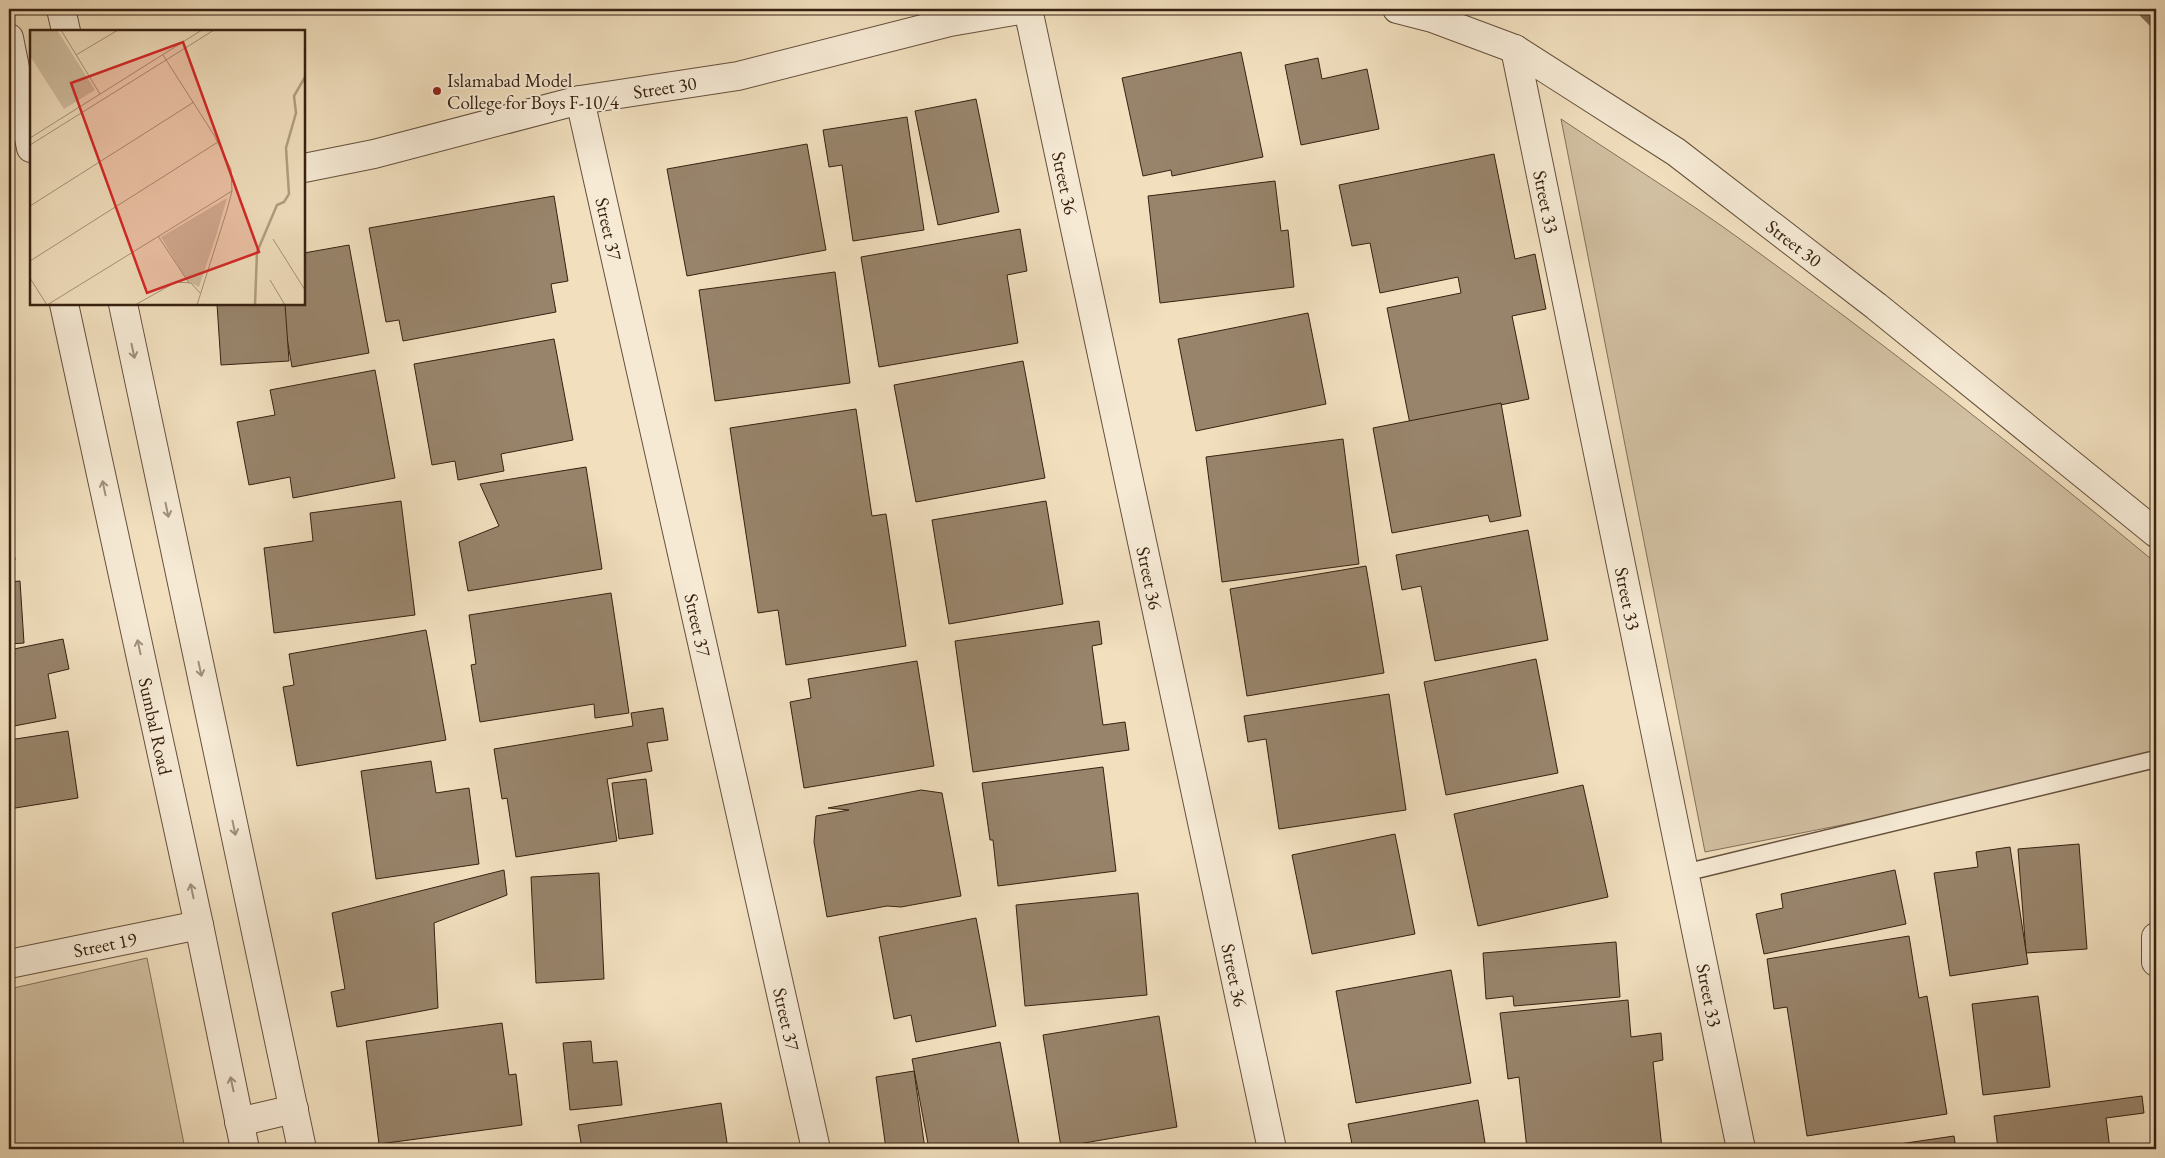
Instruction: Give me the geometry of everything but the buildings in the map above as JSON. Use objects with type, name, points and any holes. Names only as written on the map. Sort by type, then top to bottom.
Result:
[{"type":"street","points":[[61,9],[66,30]]},
{"type":"street","name":"Street 30","points":[[305,168],[374,154],[580,100],[738,76],[950,22],[1027,9]]},
{"type":"street","name":"Street 36","points":[[1027,9],[1272,1149]]},
{"type":"street","name":"Street 30","points":[[1397,9],[1432,18],[1515,50],[1676,152],[1876,306],[2156,533]]},
{"type":"street","points":[[9,38],[30,143]]},
{"type":"street","name":"Street 33","points":[[1515,50],[1741,1149]]},
{"type":"street","name":"Street 37","points":[[580,100],[816,1149]]},
{"type":"street","name":"Sumbal Road","points":[[64,305],[199,925],[245,1149]]},
{"type":"street","points":[[123,305],[302,1149]]},
{"type":"street","name":"Street 19","points":[[9,964],[199,925]]},
{"type":"street","points":[[2156,937],[2156,962]]},
{"type":"street","points":[[240,1122],[294,1109]]},
{"type":"lane","points":[[1684,873],[2156,759]]},
{"type":"shaded area","points":[[1561,119],[1696,208],[1846,317],[1951,398],[2156,563],[2156,763],[1705,852]]},
{"type":"shaded area","points":[[147,958],[185,1149],[9,1149],[9,989]]},
{"type":"waterway","points":[[2141,9],[2156,24]]},
{"type":"place","name":"Islamabad Model College for Boys F-10/4","points":[[437,91]]}]
